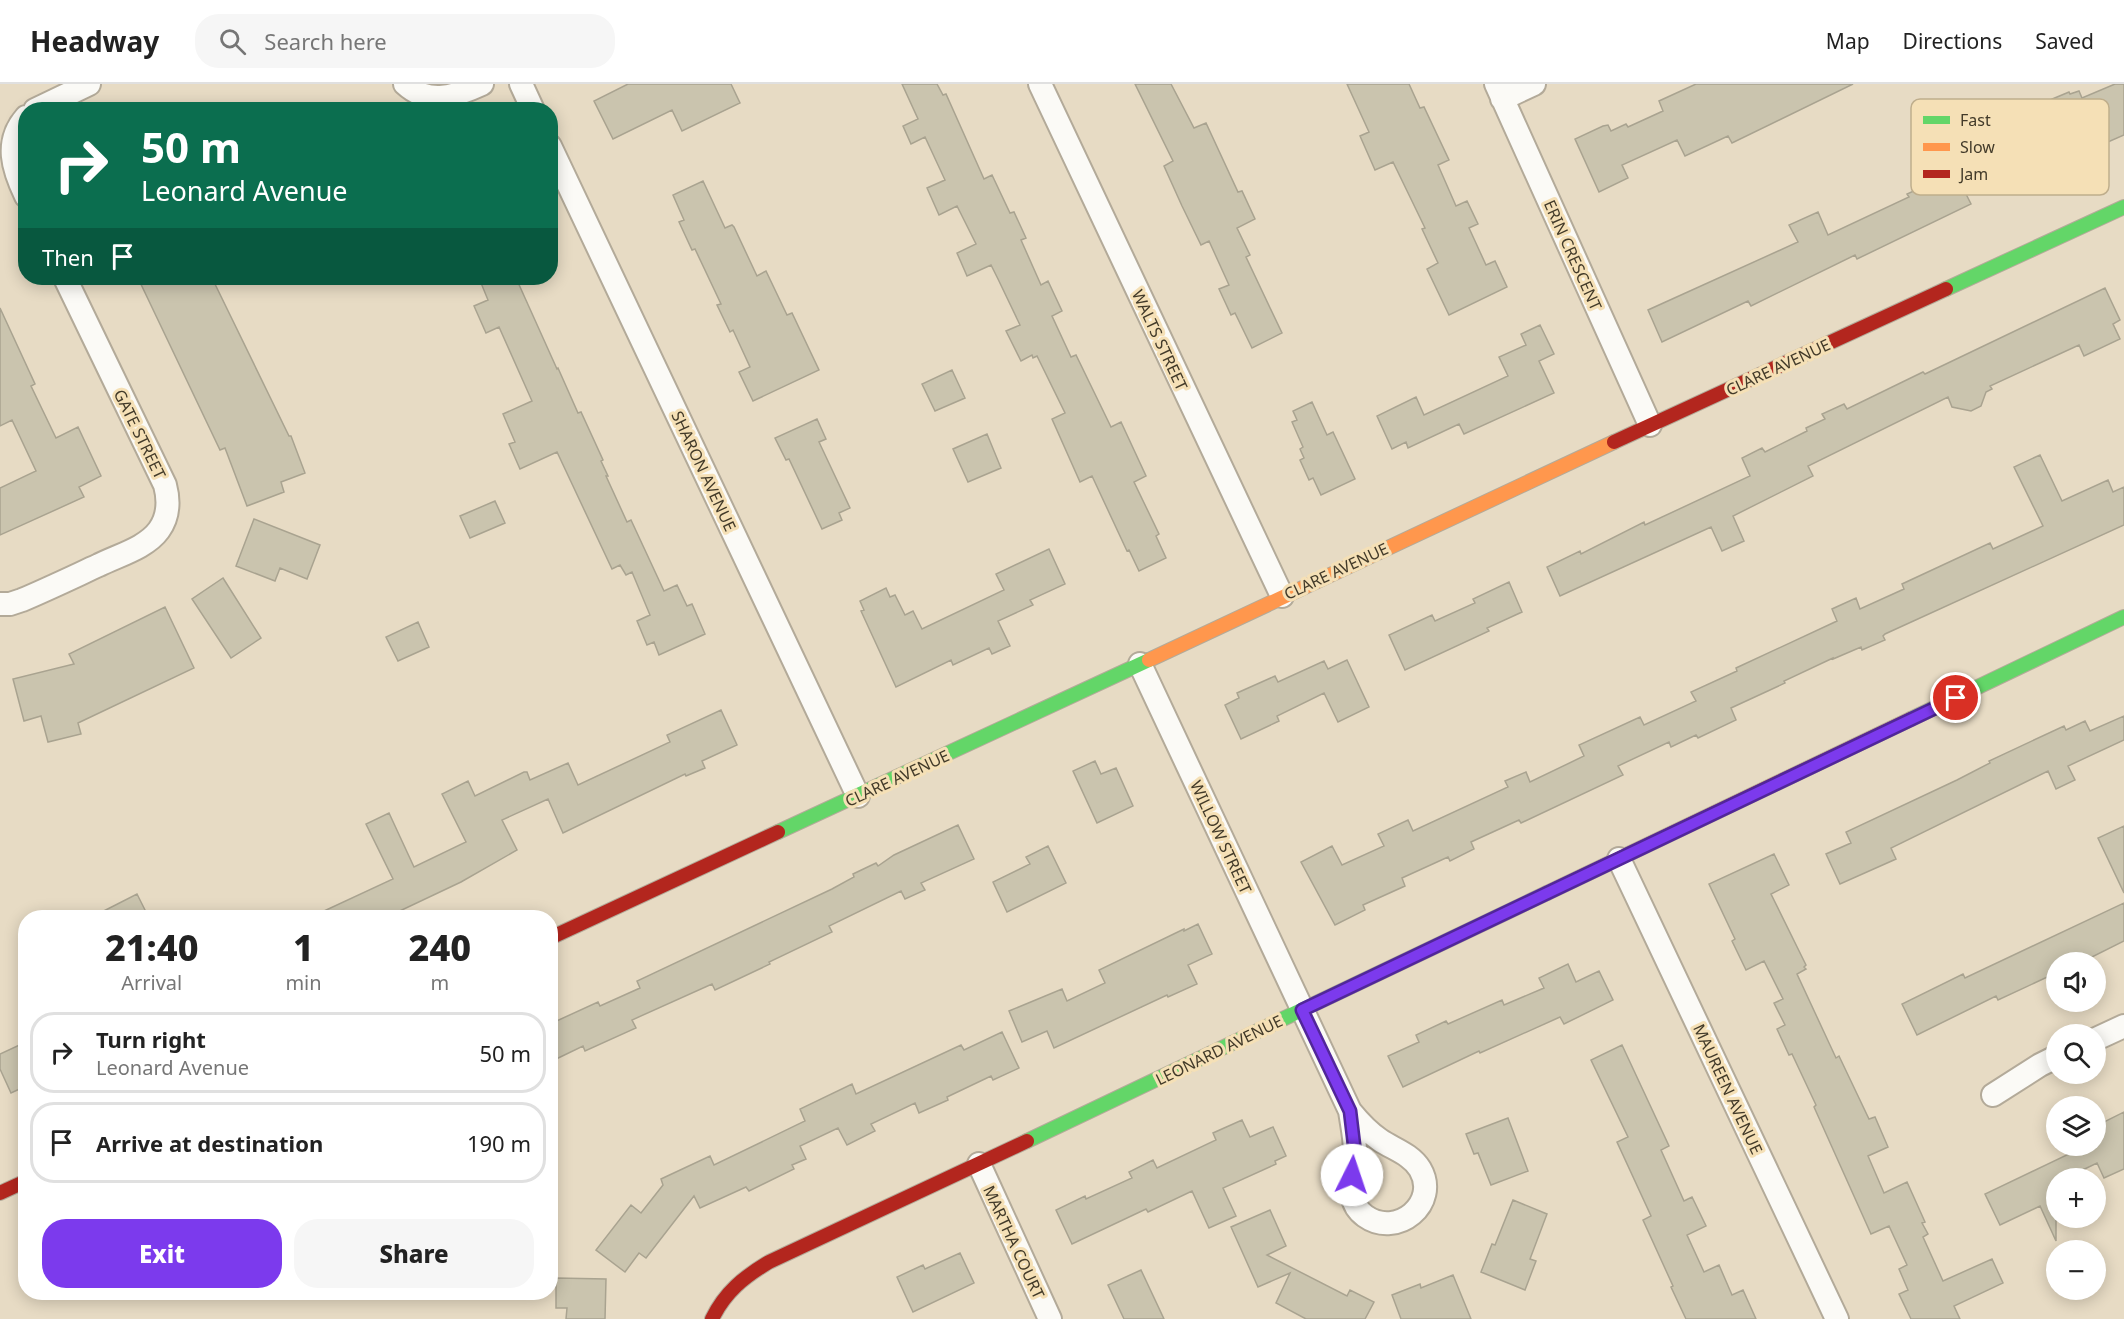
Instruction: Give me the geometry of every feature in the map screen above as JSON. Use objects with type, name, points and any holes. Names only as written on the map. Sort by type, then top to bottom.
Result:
[{"type":"street","points":[[51,102],[89,84]]},
{"type":"street","points":[[412,96],[446,98],[482,84]]},
{"type":"street","points":[[521,84],[530,102]]},
{"type":"street","name":"WALTS STREET","points":[[1040,84],[1282,596]]},
{"type":"street","points":[[1499,91],[1534,84]]},
{"type":"street","name":"ERIN CRESCENT","points":[[1499,91],[1650,425]]},
{"type":"street","points":[[18,129],[11,148],[12,161],[18,176]]},
{"type":"street","name":"SHARON AVENUE","points":[[558,163],[858,796]]},
{"type":"street","name":"CLARE AVENUE","points":[[558,934],[1650,425],[2124,207]]},
{"type":"street","name":"GATE STREET","points":[[0,604],[22,600],[142,544],[174,522],[165,485],[68,285]]},
{"type":"street","name":"LEONARD AVENUE","points":[[713,1315],[735,1283],[780,1256],[979,1164],[2124,617]]},
{"type":"street","name":"WILLOW STREET","points":[[1140,664],[1350,1111]]},
{"type":"street","name":"MAUREEN AVENUE","points":[[1619,859],[1838,1319]]},
{"type":"street","points":[[2106,1035],[2124,1026]]},
{"type":"street","points":[[1993,1095],[2046,1062]]},
{"type":"street","points":[[1350,1111],[1380,1140],[1412,1159],[1421,1171],[1425,1185],[1422,1199],[1415,1212],[1404,1220],[1389,1224],[1375,1222],[1363,1215],[1354,1203],[1350,1189],[1355,1153],[1350,1111]]},
{"type":"street","name":"MARTHA COURT","points":[[979,1164],[1050,1319]]},
{"type":"street","points":[[0,1193],[18,1185]]},
{"type":"building","points":[[628,84],[731,84],[740,103],[682,131],[672,110],[613,139],[594,101]]},
{"type":"building","points":[[902,84],[937,84],[943,95],[946,94],[984,179],[992,175],[1010,213],[1014,212],[1026,238],[1021,240],[1041,285],[1048,281],[1062,311],[1052,316],[1071,357],[1076,355],[1111,427],[1121,422],[1146,476],[1134,482],[1159,534],[1156,536],[1166,558],[1139,571],[1129,550],[1127,551],[1092,476],[1080,482],[1052,419],[1065,413],[1037,356],[1033,358],[1032,355],[1021,361],[1006,331],[1020,325],[991,265],[967,276],[957,253],[976,244],[957,206],[939,215],[927,188],[945,180],[925,137],[911,144],[903,126],[918,119]]},
{"type":"building","points":[[1135,84],[1171,84],[1194,128],[1206,123],[1238,192],[1242,191],[1255,219],[1237,228],[1250,255],[1246,257],[1282,333],[1252,348],[1235,313],[1231,315],[1219,289],[1229,285],[1209,241],[1201,245],[1182,206],[1164,166],[1173,161]]},
{"type":"building","points":[[1347,84],[1409,84],[1420,108],[1424,107],[1449,160],[1438,165],[1456,206],[1467,201],[1478,224],[1469,228],[1486,265],[1495,261],[1507,287],[1449,315],[1427,269],[1438,263],[1422,229],[1425,228],[1393,162],[1375,170],[1360,136],[1369,132]]},
{"type":"building","points":[[1696,84],[1853,84],[1732,143],[1728,136],[1685,156],[1677,140],[1622,165],[1628,178],[1599,192],[1575,139],[1603,126],[1608,125],[1611,131],[1626,124],[1628,127],[1663,111],[1659,101]]},
{"type":"building","points":[[2115,84],[2124,84],[2124,135],[2109,142],[2109,99],[2052,99],[2069,92],[2070,94],[2079,91],[2082,98]]},
{"type":"building","points":[[703,181],[725,228],[732,225],[734,227],[757,276],[766,271],[787,315],[792,313],[819,370],[753,401],[739,372],[750,367],[733,330],[730,332],[717,305],[721,304],[695,249],[692,250],[679,222],[684,220],[673,195]]},
{"type":"building","points":[[1911,192],[1911,195],[1966,195],[1971,204],[1857,259],[1855,255],[1751,306],[1748,301],[1662,342],[1648,310],[1798,242],[1789,225],[1818,212],[1828,235],[1909,197],[1907,194]]},
{"type":"building","points":[[141,285],[215,285],[291,436],[305,473],[281,482],[284,492],[247,506],[225,448],[220,450]]},
{"type":"building","points":[[482,285],[519,285],[578,413],[581,412],[603,460],[601,461],[608,476],[606,476],[627,522],[631,520],[664,591],[677,585],[687,606],[692,604],[705,634],[659,655],[654,642],[647,645],[637,621],[650,615],[632,572],[626,575],[620,565],[612,569],[557,452],[520,469],[509,444],[515,442],[503,414],[532,401],[499,327],[486,333],[474,306],[488,300]]},
{"type":"building","points":[[2105,288],[2120,320],[2113,324],[2120,339],[2084,356],[2079,345],[1990,386],[1992,389],[1986,392],[1981,406],[1971,411],[1952,407],[1948,397],[1808,466],[1813,476],[1733,516],[1744,541],[1722,551],[1711,527],[1560,596],[1547,567],[1580,551],[1581,554],[1644,522],[1645,525],[1750,476],[1742,458],[1762,448],[1765,452],[1807,431],[1806,428],[1825,419],[1822,414],[1844,404],[1847,409]]},
{"type":"building","points":[[0,308],[35,384],[31,386],[56,438],[78,427],[101,476],[79,487],[84,497],[0,535],[0,488],[36,471],[12,420],[0,426]]},
{"type":"building","points":[[1540,325],[1554,354],[1539,361],[1554,393],[1464,434],[1459,424],[1408,448],[1406,442],[1392,449],[1377,416],[1416,397],[1424,415],[1508,376],[1499,357],[1526,345],[1521,334]]},
{"type":"building","points":[[952,370],[965,398],[935,411],[922,384]]},
{"type":"building","points":[[1312,402],[1327,435],[1333,432],[1355,479],[1321,495],[1313,478],[1309,480],[1300,460],[1304,458],[1300,449],[1303,447],[1292,422],[1297,420],[1293,411]]},
{"type":"building","points":[[817,419],[826,439],[819,442],[850,508],[839,513],[842,520],[822,529],[789,459],[786,460],[775,438]]},
{"type":"building","points":[[987,434],[1001,468],[968,482],[953,449]]},
{"type":"building","points":[[2040,455],[2062,501],[2108,480],[2113,492],[2124,487],[2124,525],[1885,634],[1883,636],[1885,640],[1862,650],[1861,647],[1833,658],[1784,681],[1785,683],[1731,708],[1736,720],[1698,738],[1696,735],[1671,747],[1669,742],[1618,766],[1623,775],[1521,823],[1519,820],[1471,842],[1474,849],[1450,861],[1448,857],[1402,878],[1405,886],[1363,905],[1365,910],[1335,925],[1301,862],[1332,846],[1342,865],[1384,846],[1378,834],[1408,820],[1413,831],[1508,787],[1505,781],[1526,772],[1530,782],[1584,756],[1579,745],[1640,717],[1644,725],[1696,701],[1691,692],[1737,671],[1736,668],[1837,621],[1832,609],[1856,598],[1860,609],[1904,589],[1902,584],[1990,543],[1993,549],[2043,526],[2014,467]]},
{"type":"building","points":[[495,501],[505,523],[470,538],[460,516]]},
{"type":"building","points":[[254,519],[320,545],[307,579],[280,568],[275,581],[236,566]]},
{"type":"building","points":[[1049,549],[1065,584],[1030,600],[1033,605],[998,621],[1010,646],[992,654],[989,648],[953,665],[951,660],[896,687],[861,611],[864,610],[860,601],[886,588],[890,597],[895,595],[905,615],[913,611],[922,629],[1004,590],[996,574]]},
{"type":"building","points":[[223,578],[261,638],[231,658],[192,599]]},
{"type":"building","points":[[1509,582],[1522,612],[1487,628],[1489,631],[1405,670],[1389,635],[1432,615],[1435,621],[1475,603],[1473,599]]},
{"type":"building","points":[[165,607],[194,668],[78,723],[81,734],[48,742],[41,716],[24,721],[13,679],[74,664],[69,654]]},
{"type":"building","points":[[418,622],[429,647],[398,661],[386,637]]},
{"type":"building","points":[[1347,660],[1369,707],[1338,722],[1324,693],[1277,716],[1279,721],[1241,739],[1225,705],[1239,698],[1237,693],[1275,676],[1278,682],[1324,661],[1328,669]]},
{"type":"building","points":[[721,710],[737,745],[702,761],[705,768],[686,776],[685,774],[563,833],[548,799],[502,820],[517,850],[461,882],[402,910],[326,910],[393,879],[366,824],[389,813],[414,867],[466,842],[442,794],[468,781],[475,796],[524,772],[527,772],[530,780],[568,763],[578,785],[670,742],[667,735]]},
{"type":"building","points":[[2124,716],[2124,740],[2068,766],[2075,780],[2056,789],[2048,771],[1891,848],[1896,859],[1840,884],[1826,854],[1851,843],[1846,832],[2064,726],[2066,730],[2085,721],[2090,731]]},
{"type":"building","points":[[1095,761],[1101,774],[1116,768],[1133,806],[1097,823],[1073,771]]},
{"type":"building","points":[[958,825],[974,859],[921,883],[925,890],[905,899],[901,891],[829,926],[832,932],[769,962],[770,964],[715,990],[712,984],[632,1020],[636,1028],[585,1051],[583,1046],[558,1058],[558,1020],[598,1002],[600,1006],[640,988],[637,981],[832,889],[854,877],[853,874],[876,863],[878,866],[894,855]]},
{"type":"building","points":[[2124,826],[2124,893],[2098,838]]},
{"type":"building","points":[[1048,846],[1066,883],[1007,912],[993,882],[1030,864],[1026,857]]},
{"type":"building","points":[[1774,854],[1789,885],[1771,894],[1806,965],[1804,967],[1806,969],[1797,974],[1836,1058],[1839,1056],[1869,1119],[1875,1117],[1888,1147],[1868,1156],[1884,1193],[1907,1182],[1925,1222],[1922,1223],[1928,1234],[1923,1237],[1943,1281],[1992,1259],[2003,1283],[1954,1306],[1960,1319],[1911,1319],[1899,1294],[1908,1290],[1899,1269],[1907,1265],[1889,1226],[1871,1234],[1814,1107],[1816,1105],[1792,1054],[1789,1055],[1777,1029],[1785,1025],[1774,1003],[1783,999],[1764,961],[1746,970],[1732,941],[1735,939],[1709,884]]},
{"type":"building","points":[[137,894],[145,910],[106,910]]},
{"type":"building","points":[[2124,903],[2124,941],[2102,952],[2046,952],[2046,978],[1998,1000],[1996,996],[1917,1035],[1902,1004],[1963,974],[1965,978]]},
{"type":"building","points":[[1198,924],[1212,954],[1188,965],[1197,984],[1168,997],[1167,995],[1054,1048],[1047,1031],[1022,1042],[1009,1011],[1062,989],[1067,1001],[1105,983],[1099,970]]},
{"type":"building","points":[[1568,964],[1576,982],[1599,971],[1613,1000],[1564,1024],[1560,1017],[1480,1053],[1479,1051],[1403,1087],[1388,1056],[1419,1042],[1416,1035],[1446,1021],[1448,1024],[1502,1000],[1504,1005],[1544,988],[1539,978]]},
{"type":"building","points":[[1002,1032],[1019,1068],[993,1080],[991,1076],[919,1113],[915,1103],[871,1124],[875,1131],[847,1145],[838,1128],[800,1146],[806,1159],[792,1165],[794,1169],[749,1191],[746,1187],[700,1208],[694,1196],[646,1258],[639,1253],[625,1272],[596,1250],[631,1205],[641,1213],[663,1185],[661,1179],[710,1156],[714,1165],[805,1121],[800,1109],[852,1084],[856,1094],[961,1045],[964,1050]]},
{"type":"building","points":[[1622,1045],[1669,1146],[1661,1150],[1684,1201],[1692,1197],[1706,1226],[1687,1235],[1704,1272],[1719,1265],[1732,1295],[1743,1290],[1756,1319],[1686,1319],[1643,1220],[1651,1216],[1617,1142],[1628,1137],[1591,1060]]},
{"type":"building","points":[[18,1046],[18,1090],[11,1093],[0,1069],[0,1054]]},
{"type":"building","points":[[2124,1112],[2124,1169],[2106,1177],[2106,1168],[2099,1168],[2097,1163],[2087,1168],[2046,1168],[2046,1219],[2040,1206],[2000,1225],[1985,1194],[2065,1156],[2106,1156],[2106,1121]]},
{"type":"building","points":[[1508,1118],[1528,1171],[1491,1185],[1478,1153],[1474,1154],[1466,1134]]},
{"type":"building","points":[[1242,1120],[1250,1137],[1273,1127],[1286,1156],[1275,1161],[1276,1164],[1223,1188],[1236,1216],[1209,1228],[1192,1191],[1148,1212],[1146,1209],[1072,1244],[1056,1210],[1132,1178],[1129,1172],[1153,1160],[1157,1168],[1216,1140],[1213,1133]]},
{"type":"building","points":[[1513,1200],[1547,1214],[1530,1259],[1536,1261],[1525,1290],[1481,1272],[1492,1244],[1495,1245]]},
{"type":"building","points":[[1270,1210],[1286,1246],[1267,1255],[1347,1296],[1350,1290],[1374,1302],[1365,1319],[1306,1319],[1276,1303],[1290,1273],[1258,1287],[1231,1227]]},
{"type":"building","points":[[2050,1228],[2056,1228],[2056,1240]]},
{"type":"building","points":[[960,1253],[974,1283],[913,1312],[897,1277],[923,1265],[925,1269]]},
{"type":"building","points":[[1141,1270],[1164,1319],[1124,1319],[1108,1285]]},
{"type":"building","points":[[1453,1275],[1471,1319],[1401,1319],[1392,1295],[1420,1284],[1421,1288]]},
{"type":"building","points":[[558,1278],[606,1279],[605,1319],[566,1319],[567,1308],[556,1308]]},
{"type":"traffic: fast","points":[[1946,289],[2124,207]]},
{"type":"traffic: fast","points":[[1911,719],[2124,617]]},
{"type":"traffic: fast","points":[[778,832],[1149,660]]},
{"type":"traffic: fast","points":[[1027,1141],[1547,893]]},
{"type":"traffic: slow","points":[[1149,660],[1614,442]]},
{"type":"traffic: jam","points":[[1614,442],[1946,289]]},
{"type":"traffic: jam","points":[[1547,893],[1911,719]]},
{"type":"traffic: jam","points":[[558,934],[778,832]]},
{"type":"traffic: jam","points":[[712,1319],[717,1309],[736,1286],[769,1262],[1027,1141]]},
{"type":"traffic: jam","points":[[0,1193],[18,1185]]},
{"type":"route","points":[[1352,1175],[1355,1153],[1350,1111],[1302,1010],[1956,698]]}]
